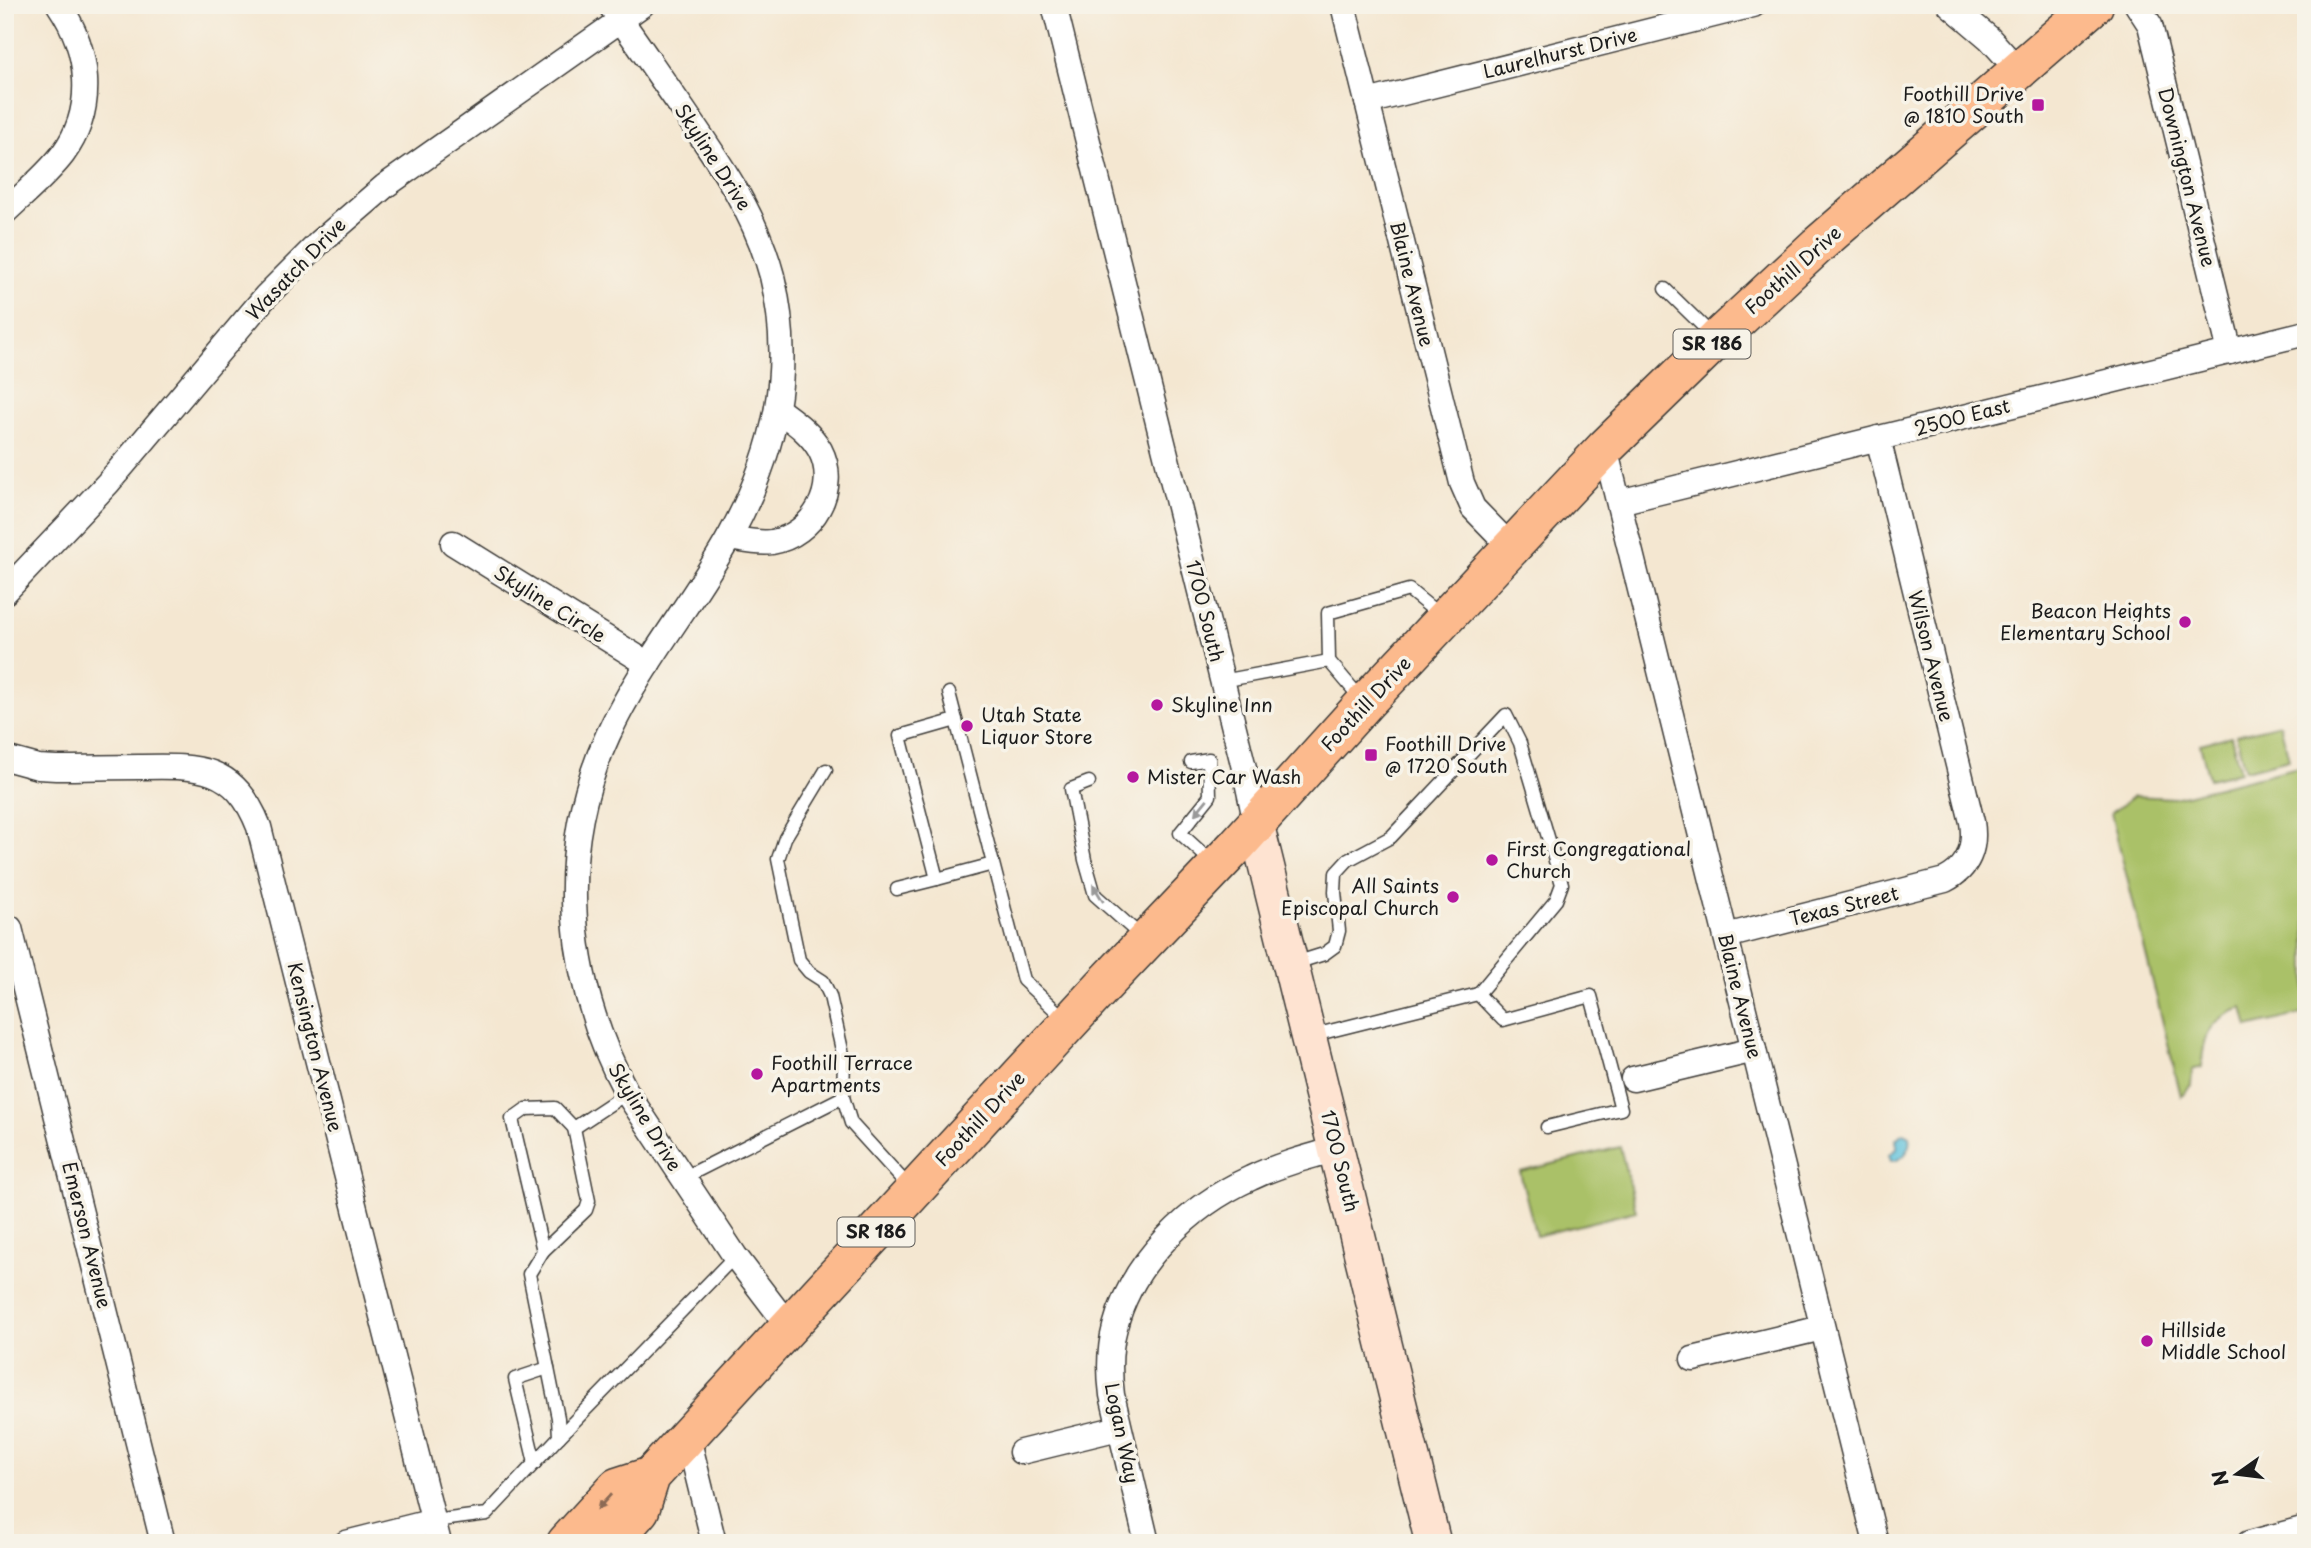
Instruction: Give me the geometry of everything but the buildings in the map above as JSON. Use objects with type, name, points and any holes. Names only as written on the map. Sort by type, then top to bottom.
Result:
[{"type":"main road","name":"Foothill Drive","points":[[611,1543],[640,1510],[651,1476],[1365,703],[1605,448],[1818,245],[2094,5]]},
{"type":"main road","name":"Foothill Drive","points":[[566,1543],[617,1487],[651,1476]]},
{"type":"street","points":[[5,212],[64,153],[72,140],[81,113],[86,79],[83,62],[78,39],[59,5]]},
{"type":"street","name":"Wasatch Drive","points":[[5,592],[108,483],[266,296],[320,242],[385,186],[615,13],[642,5]]},
{"type":"street","name":"1700 South","points":[[1054,5],[1433,1543]]},
{"type":"street","name":"Blaine Avenue","points":[[1343,5],[1465,492],[1478,515],[1511,547]]},
{"type":"street","name":"Laurelhurst Drive","points":[[1367,102],[1753,5]]},
{"type":"street","points":[[1950,5],[1989,38],[2019,71]]},
{"type":"street","name":"Downington Avenue","points":[[2137,5],[2150,25],[2231,352]]},
{"type":"street","name":"Skyline Drive","points":[[615,13],[722,165],[752,218],[766,256],[777,306],[782,367],[777,409],[766,460],[752,493],[729,538],[648,664],[601,752],[586,800],[576,867],[575,923],[578,956],[593,1016],[614,1069],[627,1093],[735,1256],[789,1327]]},
{"type":"street","name":"2500 East","points":[[1619,502],[2306,333]]},
{"type":"street","points":[[729,538],[756,542],[785,539],[800,531],[813,518],[821,503],[826,486],[826,468],[821,452],[807,433],[777,409]]},
{"type":"street","name":"Wilson Avenue","points":[[1878,438],[1972,822],[1974,833],[1970,856],[1959,871]]},
{"type":"street","name":"Blaine Avenue","points":[[1605,448],[1875,1543]]},
{"type":"street","name":"Skyline Circle","points":[[453,543],[648,664]]},
{"type":"street","name":"Kensington Avenue","points":[[5,758],[38,767],[56,768],[194,768],[220,777],[233,786],[249,805],[259,827],[437,1532]]},
{"type":"street","name":"Texas Street","points":[[1726,936],[1937,883],[1959,871]]},
{"type":"street","name":"Emerson Avenue","points":[[10,928],[163,1543]]},
{"type":"street","points":[[1633,1079],[1754,1050]]},
{"type":"street","name":"Logan Way","points":[[1147,1543],[1109,1375],[1114,1328],[1131,1286],[1152,1256],[1179,1227],[1223,1193],[1276,1167],[1337,1149]]},
{"type":"street","points":[[1693,1359],[1822,1328]]},
{"type":"street","points":[[1021,1452],[1119,1428]]},
{"type":"street","points":[[688,1437],[714,1543]]},
{"type":"street","points":[[2249,1543],[2306,1528]]},
{"type":"street","points":[[346,1543],[437,1532]]},
{"type":"lane","points":[[1665,289],[1717,339]]},
{"type":"lane","points":[[1365,703],[1329,661],[1328,613],[1409,590],[1445,619]]},
{"type":"lane","points":[[1222,681],[1329,661]]},
{"type":"lane","points":[[949,693],[1023,980],[1069,1023]]},
{"type":"lane","points":[[1290,964],[1324,954],[1335,946],[1339,931],[1336,873],[1348,859],[1391,837],[1506,715],[1520,743],[1562,884],[1556,900],[1478,993],[1309,1037]]},
{"type":"lane","points":[[936,879],[900,736],[956,720]]},
{"type":"lane","points":[[1191,762],[1209,759],[1210,796],[1180,833],[1216,866]]},
{"type":"lane","points":[[826,770],[785,838],[778,859],[799,960],[809,972],[823,981],[830,996],[844,1059],[843,1097],[851,1123],[913,1192]]},
{"type":"lane","points":[[1089,782],[1071,789],[1095,895],[1146,940]]},
{"type":"lane","points":[[897,889],[993,864]]},
{"type":"lane","points":[[1478,993],[1503,1020],[1591,996],[1621,1109],[1547,1127]]},
{"type":"lane","points":[[574,1128],[627,1093]]},
{"type":"lane","points":[[682,1178],[843,1097]]},
{"type":"lane","points":[[543,1251],[512,1119],[526,1109],[555,1108],[574,1128],[589,1201],[586,1210],[543,1251],[529,1274],[558,1418],[559,1437]]},
{"type":"lane","points":[[437,1532],[487,1514],[735,1256]]},
{"type":"lane","points":[[535,1462],[515,1379],[548,1368]]},
{"type":"green space","points":[[2280,724],[2289,759],[2245,770],[2236,735]]},
{"type":"green space","points":[[2231,736],[2240,772],[2209,779],[2200,744]]},
{"type":"green space","points":[[2306,765],[2306,1013],[2248,1027],[2243,1008],[2216,1022],[2204,1046],[2202,1067],[2192,1070],[2191,1085],[2181,1096],[2111,813],[2134,796],[2174,798]]},
{"type":"green space","points":[[1620,1147],[1636,1211],[1536,1236],[1520,1172]]},
{"type":"water","points":[[1903,1133],[1910,1136],[1908,1149],[1899,1159],[1891,1161],[1889,1155],[1897,1148],[1896,1139]]},
{"type":"place","name":"Foothill Drive @ 1810 South","points":[[2038,105]]},
{"type":"place","name":"Beacon Heights Elementary School","points":[[2185,622]]},
{"type":"place","name":"Skyline Inn","points":[[1157,705]]},
{"type":"place","name":"Utah State Liquor Store","points":[[967,726]]},
{"type":"place","name":"Foothill Drive @ 1720 South","points":[[1371,755]]},
{"type":"place","name":"Mister Car Wash","points":[[1133,777]]},
{"type":"place","name":"First Congregational Church","points":[[1492,860]]},
{"type":"place","name":"All Saints Episcopal Church","points":[[1453,897]]},
{"type":"place","name":"Foothill Terrace Apartments","points":[[757,1074]]},
{"type":"place","name":"Hillside Middle School","points":[[2147,1341]]}]
